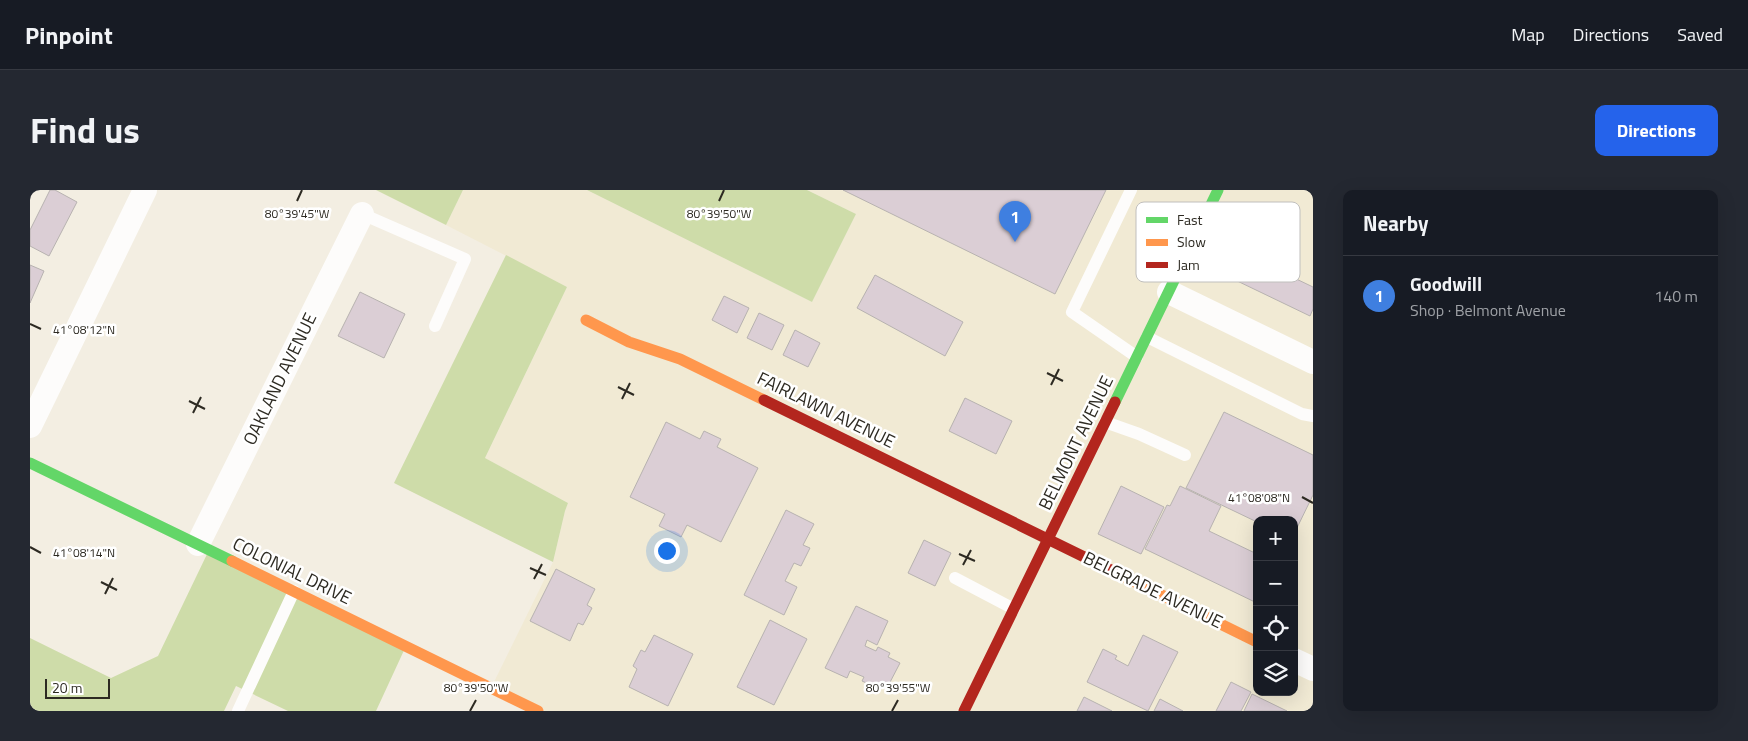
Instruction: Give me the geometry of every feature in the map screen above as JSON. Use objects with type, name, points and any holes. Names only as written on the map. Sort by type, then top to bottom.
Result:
[{"type":"street","points":[[30,426],[145,190]]},
{"type":"street","name":"BELMONT AVENUE","points":[[1212,202],[1218,190]]},
{"type":"street","name":"OAKLAND AVENUE","points":[[198,544],[362,214]]},
{"type":"street","name":"BELMONT AVENUE","points":[[964,711],[1174,282]]},
{"type":"street","points":[[1169,292],[1313,362]]},
{"type":"street","name":"FAIRLAWN AVENUE","points":[[586,320],[645,348],[680,359],[1048,539]]},
{"type":"street","name":"COLONIAL DRIVE","points":[[30,463],[538,711]]},
{"type":"street","name":"BELGRADE AVENUE","points":[[1048,539],[1253,640]]},
{"type":"street","points":[[1298,662],[1313,669]]},
{"type":"lane","points":[[1131,190],[1072,312],[1137,357]]},
{"type":"lane","points":[[362,214],[465,259],[435,326]]},
{"type":"lane","points":[[1147,337],[1302,414],[1313,416]]},
{"type":"lane","points":[[1105,422],[1185,454]]},
{"type":"lane","points":[[955,578],[1014,609]]},
{"type":"lane","points":[[238,711],[294,592]]},
{"type":"shaded area","points":[[463,190],[587,190],[812,302],[856,214],[807,190],[1313,190],[1313,711],[538,711],[491,688],[553,562],[568,503],[485,458],[567,287],[446,225]]},
{"type":"green space","points":[[376,190],[463,190],[446,225]]},
{"type":"green space","points":[[587,190],[807,190],[856,214],[812,302]]},
{"type":"green space","points":[[506,255],[567,287],[485,458],[568,503],[553,562],[394,483]]},
{"type":"green space","points":[[209,550],[406,646],[376,711],[288,711],[236,686],[224,711],[30,711],[30,638],[111,678],[158,656]]},
{"type":"building","points":[[50,190],[55,190],[77,202],[49,256],[30,246],[30,230]]},
{"type":"building","points":[[843,190],[1106,190],[1055,294]]},
{"type":"building","points":[[30,265],[44,271],[30,303]]},
{"type":"building","points":[[875,275],[963,322],[945,356],[857,308]]},
{"type":"building","points":[[1300,281],[1313,287],[1313,309],[1310,316],[1239,282]]},
{"type":"building","points":[[360,292],[405,314],[384,358],[338,336]]},
{"type":"building","points":[[724,296],[749,308],[737,333],[712,320]]},
{"type":"building","points":[[759,313],[784,325],[772,350],[747,338]]},
{"type":"building","points":[[795,330],[820,343],[808,367],[783,355]]},
{"type":"building","points":[[965,398],[1012,421],[996,454],[949,431]]},
{"type":"building","points":[[1224,412],[1313,455],[1313,495],[1298,526],[1298,516],[1253,516],[1253,520],[1186,488]]},
{"type":"building","points":[[666,422],[700,439],[704,431],[721,439],[717,447],[758,468],[721,542],[687,525],[681,537],[659,526],[665,514],[630,497]]},
{"type":"building","points":[[1121,486],[1164,507],[1141,554],[1098,534]]},
{"type":"building","points":[[1180,486],[1221,506],[1209,531],[1253,552],[1253,601],[1145,549],[1167,505],[1170,506]]},
{"type":"building","points":[[786,510],[814,524],[803,545],[810,548],[801,566],[794,563],[785,581],[797,587],[784,615],[744,595]]},
{"type":"building","points":[[924,540],[951,553],[935,586],[908,573]]},
{"type":"building","points":[[556,569],[595,589],[587,605],[592,608],[583,625],[578,623],[570,641],[530,621]]},
{"type":"building","points":[[856,606],[888,621],[877,645],[867,640],[865,646],[876,651],[878,647],[890,653],[888,657],[900,663],[887,688],[875,682],[873,686],[862,681],[864,677],[850,671],[847,678],[825,668]]},
{"type":"building","points":[[770,620],[807,639],[774,705],[737,687]]},
{"type":"building","points":[[654,635],[693,654],[668,706],[629,687],[637,669],[633,666],[641,650],[645,652]]},
{"type":"building","points":[[1143,635],[1178,652],[1148,711],[1087,682],[1103,649],[1117,656],[1115,659],[1128,666]]},
{"type":"building","points":[[1231,682],[1251,692],[1241,711],[1216,711]]},
{"type":"building","points":[[1252,694],[1287,711],[1244,711]]},
{"type":"building","points":[[1084,697],[1112,711],[1077,711]]},
{"type":"building","points":[[1160,699],[1183,711],[1154,711]]},
{"type":"traffic: fast","points":[[1212,202],[1218,190]]},
{"type":"traffic: fast","points":[[1115,402],[1173,282]]},
{"type":"traffic: fast","points":[[30,463],[232,561]]},
{"type":"traffic: slow","points":[[586,320],[629,342],[680,359],[764,400]]},
{"type":"traffic: slow","points":[[232,561],[538,711]]},
{"type":"traffic: slow","points":[[1117,573],[1253,640]]},
{"type":"traffic: jam","points":[[764,400],[1117,573]]},
{"type":"traffic: jam","points":[[964,711],[1115,402]]},
{"type":"place","name":"Goodwill","points":[[1015,242]]}]
